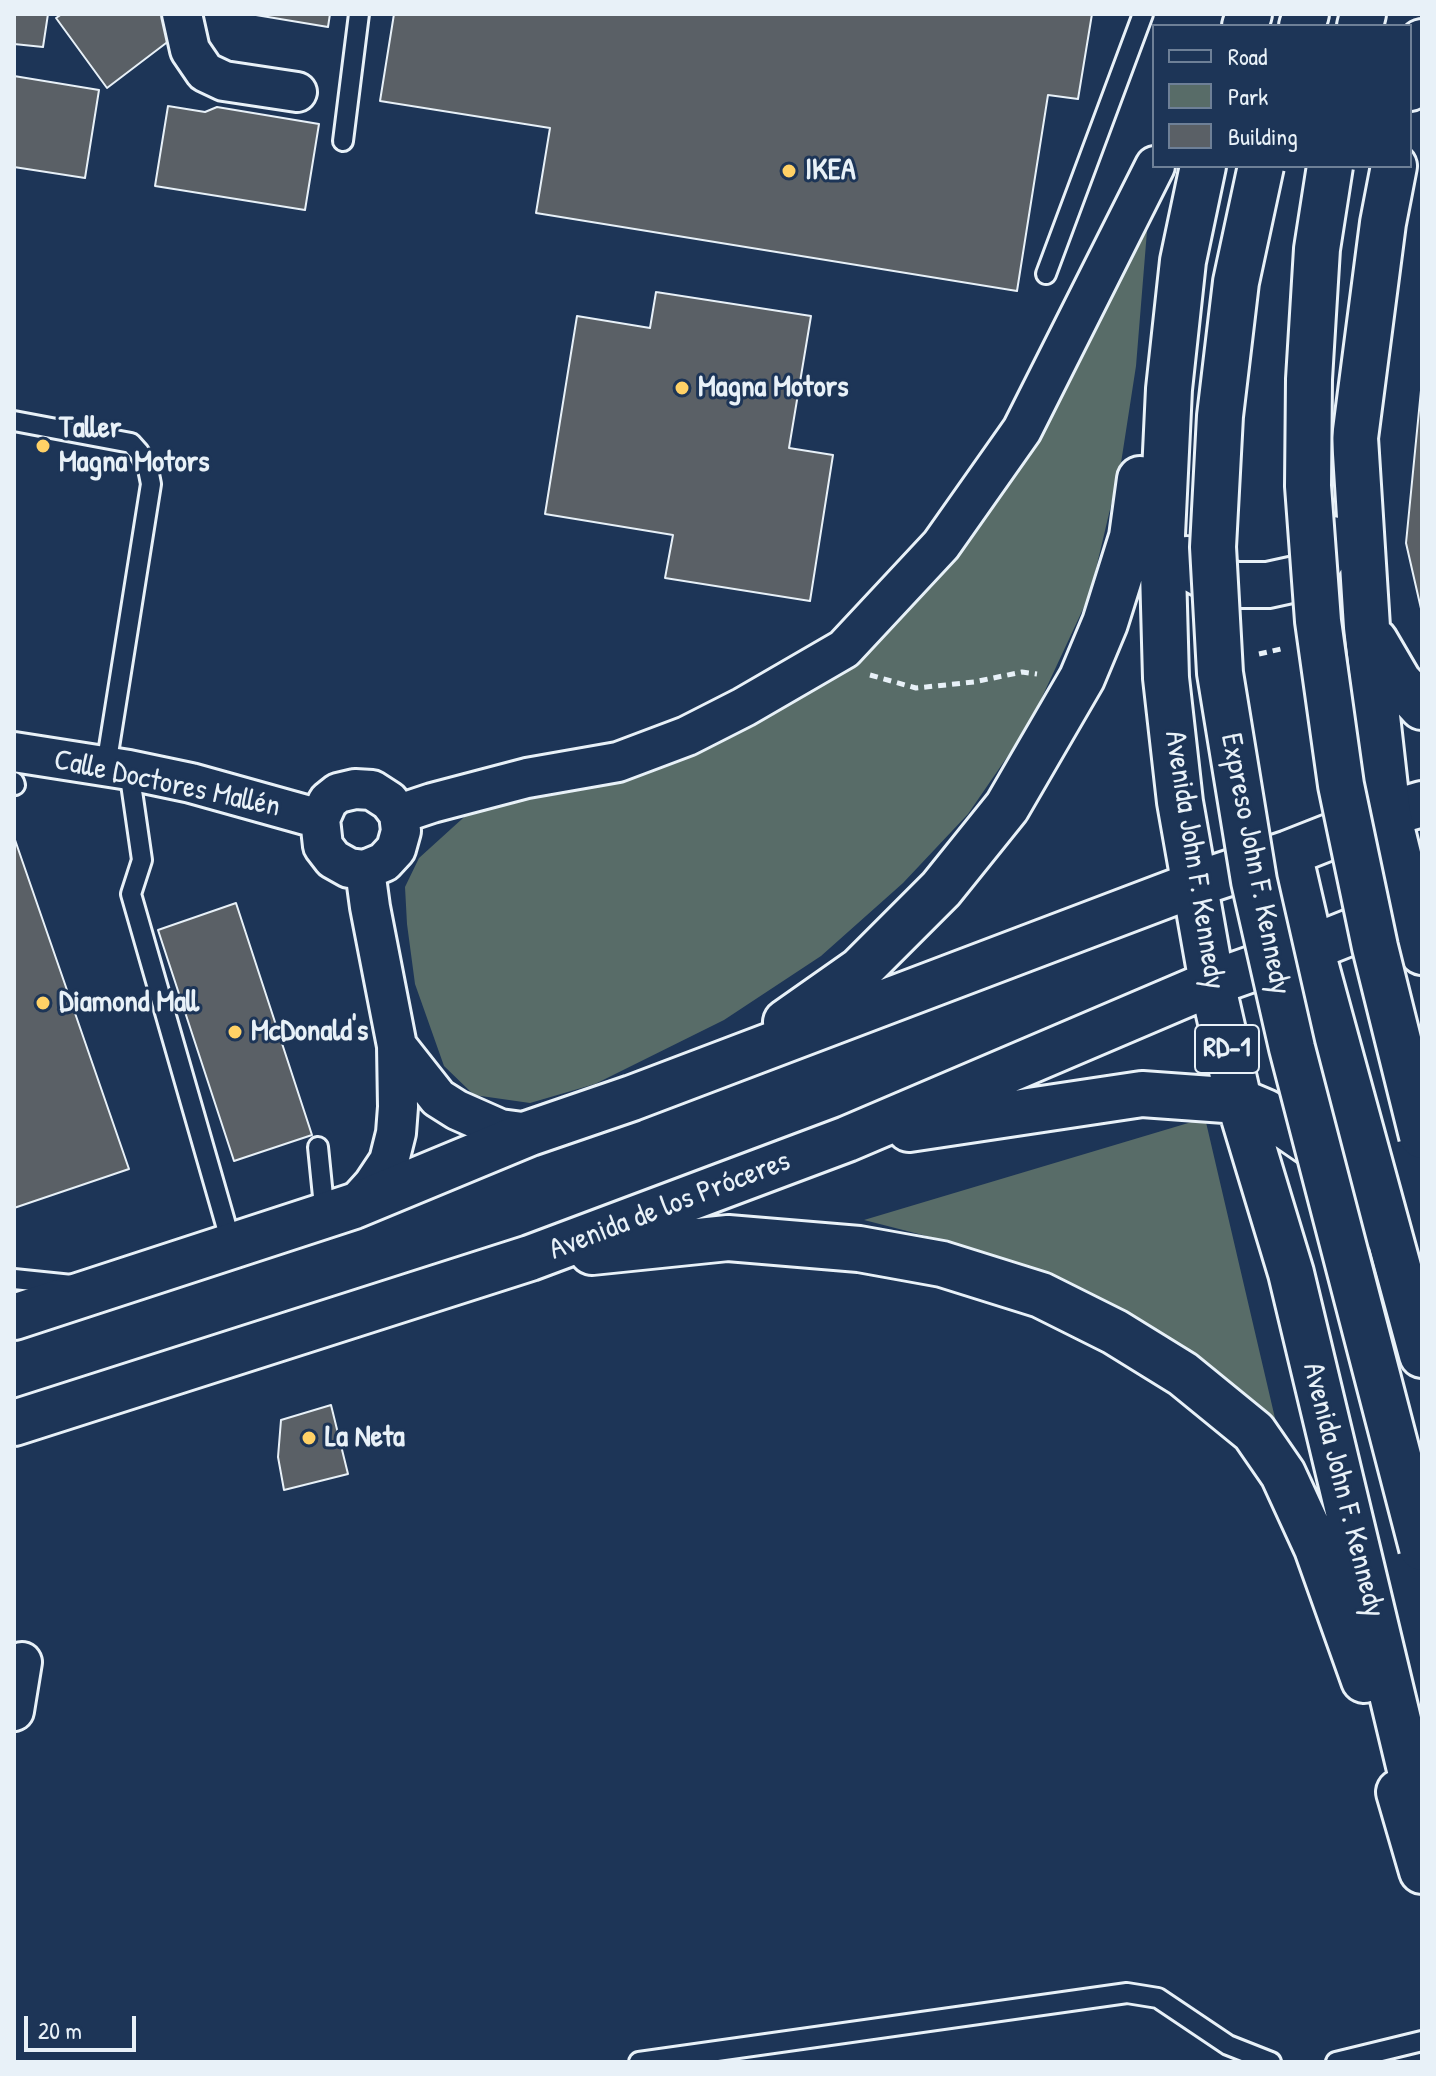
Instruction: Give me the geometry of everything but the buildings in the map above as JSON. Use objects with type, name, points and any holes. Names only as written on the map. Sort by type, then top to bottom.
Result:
[{"type":"main road","points":[[1412,80],[1422,42]]},
{"type":"main road","name":"Avenida John F. Kennedy","points":[[1203,168],[1183,261],[1169,389],[1162,535],[1166,678],[1180,802],[1212,983],[1239,1101],[1291,1273],[1422,1820]]},
{"type":"main road","name":"Expreso John F. Kennedy","points":[[1261,168],[1236,282],[1220,416],[1213,547],[1220,673],[1254,881],[1292,1048],[1422,1548]]},
{"type":"main road","points":[[1330,168],[1317,249],[1309,379],[1308,486],[1318,621],[1341,785],[1375,947],[1422,1136]]},
{"type":"main road","points":[[1165,484],[1189,567],[1212,580],[1238,585],[1268,585],[1300,578],[1321,561],[1337,529],[1355,438],[1383,223],[1394,168]]},
{"type":"main road","points":[[690,1076],[786,1022],[860,970],[941,889],[1007,807],[1082,678],[1105,623],[1132,537],[1149,422],[1183,261]]},
{"type":"main road","points":[[1355,438],[1367,627],[1405,809],[1422,952]]},
{"type":"main road","points":[[1367,627],[1399,682],[1422,707]]},
{"type":"main road","points":[[14,1317],[339,1211],[530,1133],[1405,809]]},
{"type":"main road","points":[[1289,853],[1311,948],[1422,1355]]},
{"type":"main road","name":"Avenida de los Próceres","points":[[14,1423],[530,1258],[847,1139],[1212,983],[1416,906]]},
{"type":"main road","points":[[847,1139],[1142,1094],[1239,1101],[1265,1112],[1319,1149],[1390,1238]]},
{"type":"main road","points":[[530,1258],[728,1238],[859,1249],[942,1264],[1041,1295],[1115,1332],[1183,1374],[1254,1432],[1283,1474],[1317,1548],[1381,1729],[1422,1871]]},
{"type":"street","points":[[182,14],[190,50],[205,72],[224,81],[297,92]]},
{"type":"street","points":[[399,814],[527,778],[618,762],[687,736],[844,649],[941,545],[1022,430],[1154,168]]},
{"type":"street","name":"Calle Doctores Mallén","points":[[14,752],[191,783],[320,819]]},
{"type":"street","points":[[355,789],[372,790],[389,801],[399,814],[401,831],[396,849],[384,862],[365,870],[349,868],[333,859],[323,846],[320,819],[328,801],[338,793],[355,789]]},
{"type":"street","points":[[339,1211],[373,1185],[389,1161],[398,1107],[397,1046],[365,870]]},
{"type":"street","points":[[397,1046],[438,1098],[500,1129],[530,1133]]},
{"type":"street","points":[[14,1711],[22,1662]]},
{"type":"lane","points":[[343,141],[359,14]]},
{"type":"lane","points":[[1046,274],[1143,14]]},
{"type":"lane","points":[[14,421],[131,443],[148,469],[151,484],[118,768],[142,860],[131,894],[232,1246]]},
{"type":"lane","points":[[318,1147],[339,1211]]},
{"type":"lane","points":[[14,1279],[103,1288]]},
{"type":"lane","points":[[639,2062],[1127,1993],[1158,1998],[1228,2045],[1271,2062]]},
{"type":"lane","points":[[1336,2062],[1422,2041]]},
{"type":"green space","points":[[1139,217],[1147,231],[1136,366],[1121,463],[1090,594],[1029,725],[968,814],[903,883],[821,956],[724,1020],[595,1084],[530,1103],[474,1095],[444,1066],[415,984],[405,887],[419,858],[473,809],[706,748],[939,558]]},
{"type":"green space","points":[[1205,1118],[1278,1431],[1083,1289],[946,1241],[864,1220]]},
{"type":"place","name":"IKEA","points":[[789,171]]},
{"type":"place","name":"Magna Motors","points":[[682,388]]},
{"type":"place","name":"Taller Magna Motors","points":[[43,446]]},
{"type":"place","name":"Diamond Mall","points":[[43,1003]]},
{"type":"place","name":"McDonald's","points":[[235,1032]]},
{"type":"place","name":"La Neta","points":[[309,1438]]}]
